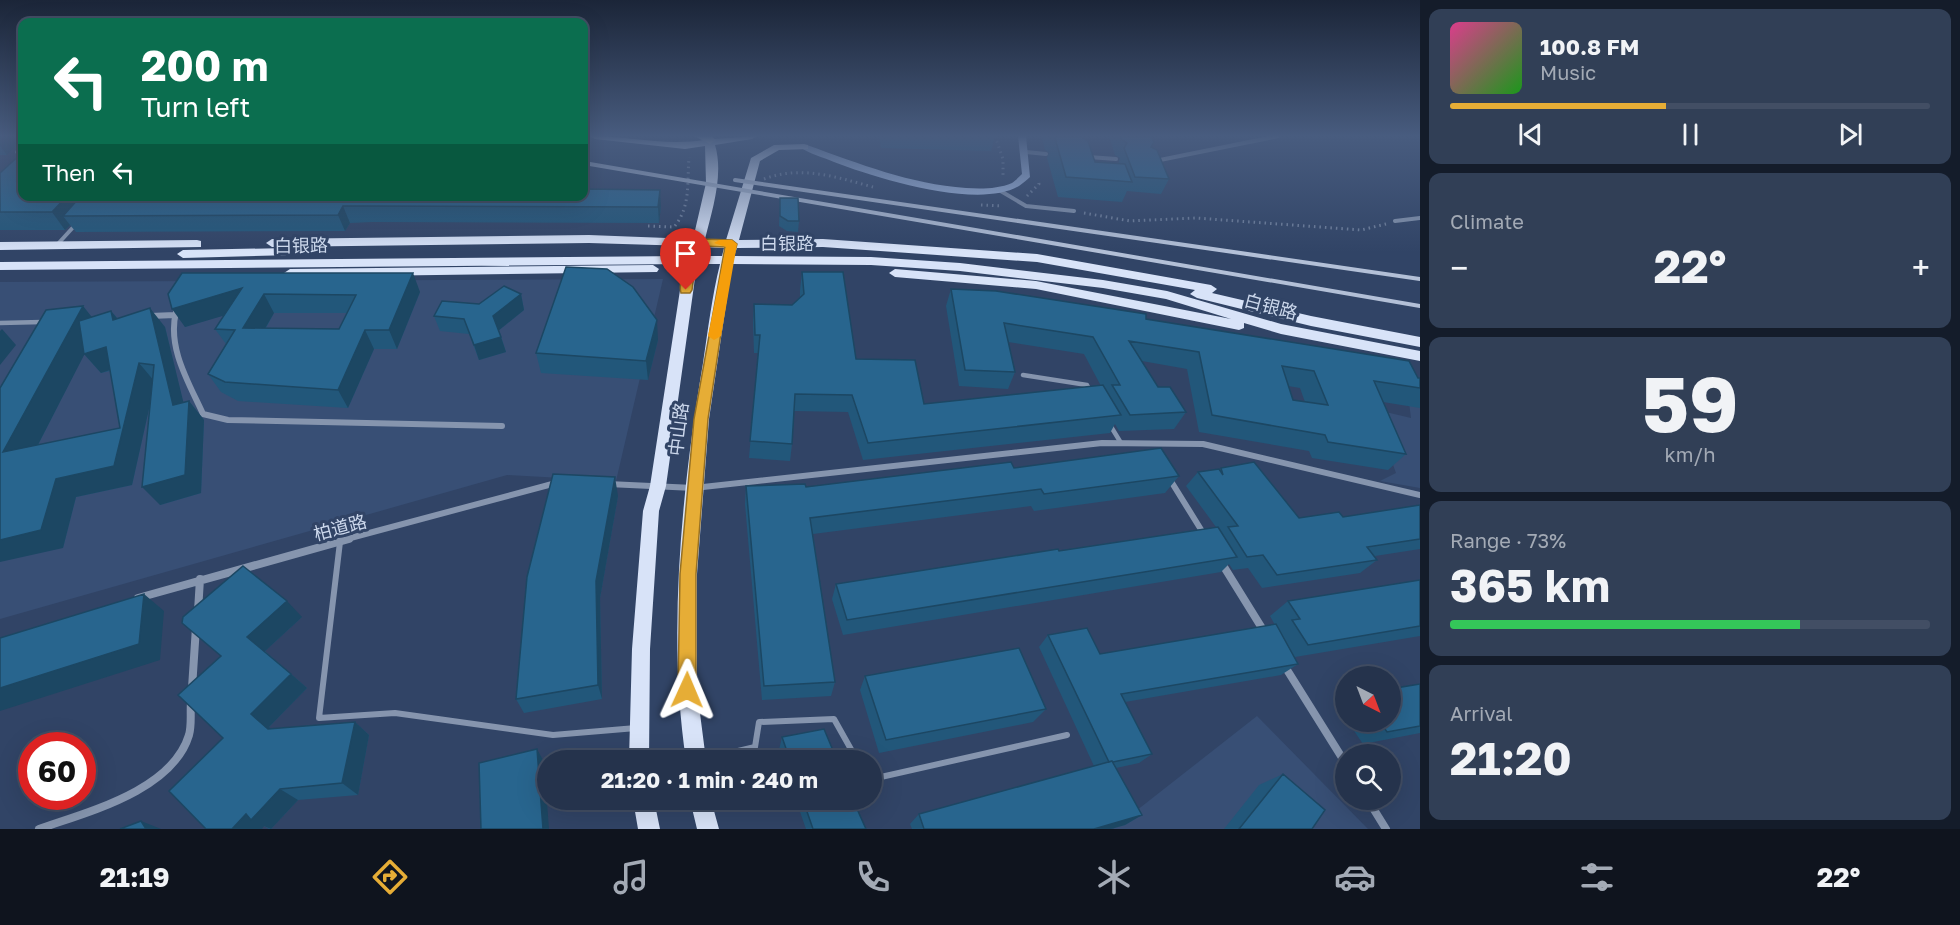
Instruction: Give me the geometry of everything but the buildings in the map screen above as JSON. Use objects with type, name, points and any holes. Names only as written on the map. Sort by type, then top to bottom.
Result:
[{"type":"main road","name":"中山路","points":[[639,750],[651,511],[658,486],[689,268],[699,243],[712,175]]},
{"type":"main road","name":"中山路","points":[[696,750],[687,690],[688,574],[694,488],[701,419],[726,267],[751,175]]},
{"type":"main road","points":[[881,175],[968,191],[999,190],[1021,184],[1027,175]]},
{"type":"main road","points":[[0,246],[589,239],[732,244],[824,243],[1037,258],[1233,293],[1352,329]]},
{"type":"main road","name":"白银路","points":[[0,257],[570,249],[870,254],[1070,272],[1420,342]]},
{"type":"main road","name":"白银路","points":[[0,266],[578,259],[871,261],[960,267],[1167,291],[1281,329],[1420,356]]},
{"type":"main road","points":[[0,274],[566,272],[726,267],[828,267],[1036,285],[1236,325],[1281,329]]},
{"type":"main road","points":[[646,810],[649,829]]},
{"type":"main road","points":[[703,810],[708,829]]},
{"type":"street","points":[[182,300],[171,323],[178,357],[203,414],[228,420],[502,426]]},
{"type":"street","points":[[141,317],[175,315]]},
{"type":"street","points":[[603,484],[694,488],[1034,449],[1121,443],[1203,444],[1420,495]]},
{"type":"street","points":[[1148,444],[1154,454]]},
{"type":"street","points":[[1167,474],[1210,544]]},
{"type":"street","name":"柏道路","points":[[133,600],[200,579],[559,483],[570,483]]},
{"type":"street","points":[[1216,554],[1271,644]]},
{"type":"street","points":[[39,829],[123,798],[149,783],[172,761],[188,737],[200,579]]},
{"type":"street","points":[[1278,654],[1335,746]]},
{"type":"street","points":[[1374,810],[1386,829]]},
{"type":"lane","points":[[999,190],[1014,203],[1025,207],[1074,211]]},
{"type":"lane","points":[[56,246],[82,217]]},
{"type":"lane","points":[[1395,221],[1420,218]]},
{"type":"lane","points":[[0,323],[50,322],[43,331]]},
{"type":"lane","points":[[1023,375],[1087,385],[1093,395]]},
{"type":"lane","points":[[1104,414],[1121,443]]},
{"type":"lane","points":[[340,542],[319,718],[395,714],[553,735],[639,728]]},
{"type":"lane","points":[[742,750],[755,747],[759,722],[834,719],[851,750]]},
{"type":"lane","points":[[882,776],[1067,735]]},
{"type":"path","points":[[992,180],[1003,175]]},
{"type":"path","points":[[1074,211],[1130,221],[1196,218],[1361,230],[1395,221]]},
{"type":"shaded area","points":[[663,279],[616,481],[507,475],[0,619],[0,282]]},
{"type":"shaded area","points":[[1407,386],[1420,386],[1420,488],[1380,481],[1396,473],[1373,409],[1411,418]]},
{"type":"shaded area","points":[[1257,716],[1335,795],[1335,810],[1349,810],[1368,829],[1113,829]]},
{"type":"railway","points":[[652,175],[1420,306]]},
{"type":"railway","points":[[735,180],[1420,279]]},
{"type":"slow traffic","points":[[714,336],[732,244],[719,243]]},
{"type":"route","points":[[686,290],[689,268],[699,243],[732,244],[726,267],[701,419],[694,488],[688,574],[687,690]]}]
